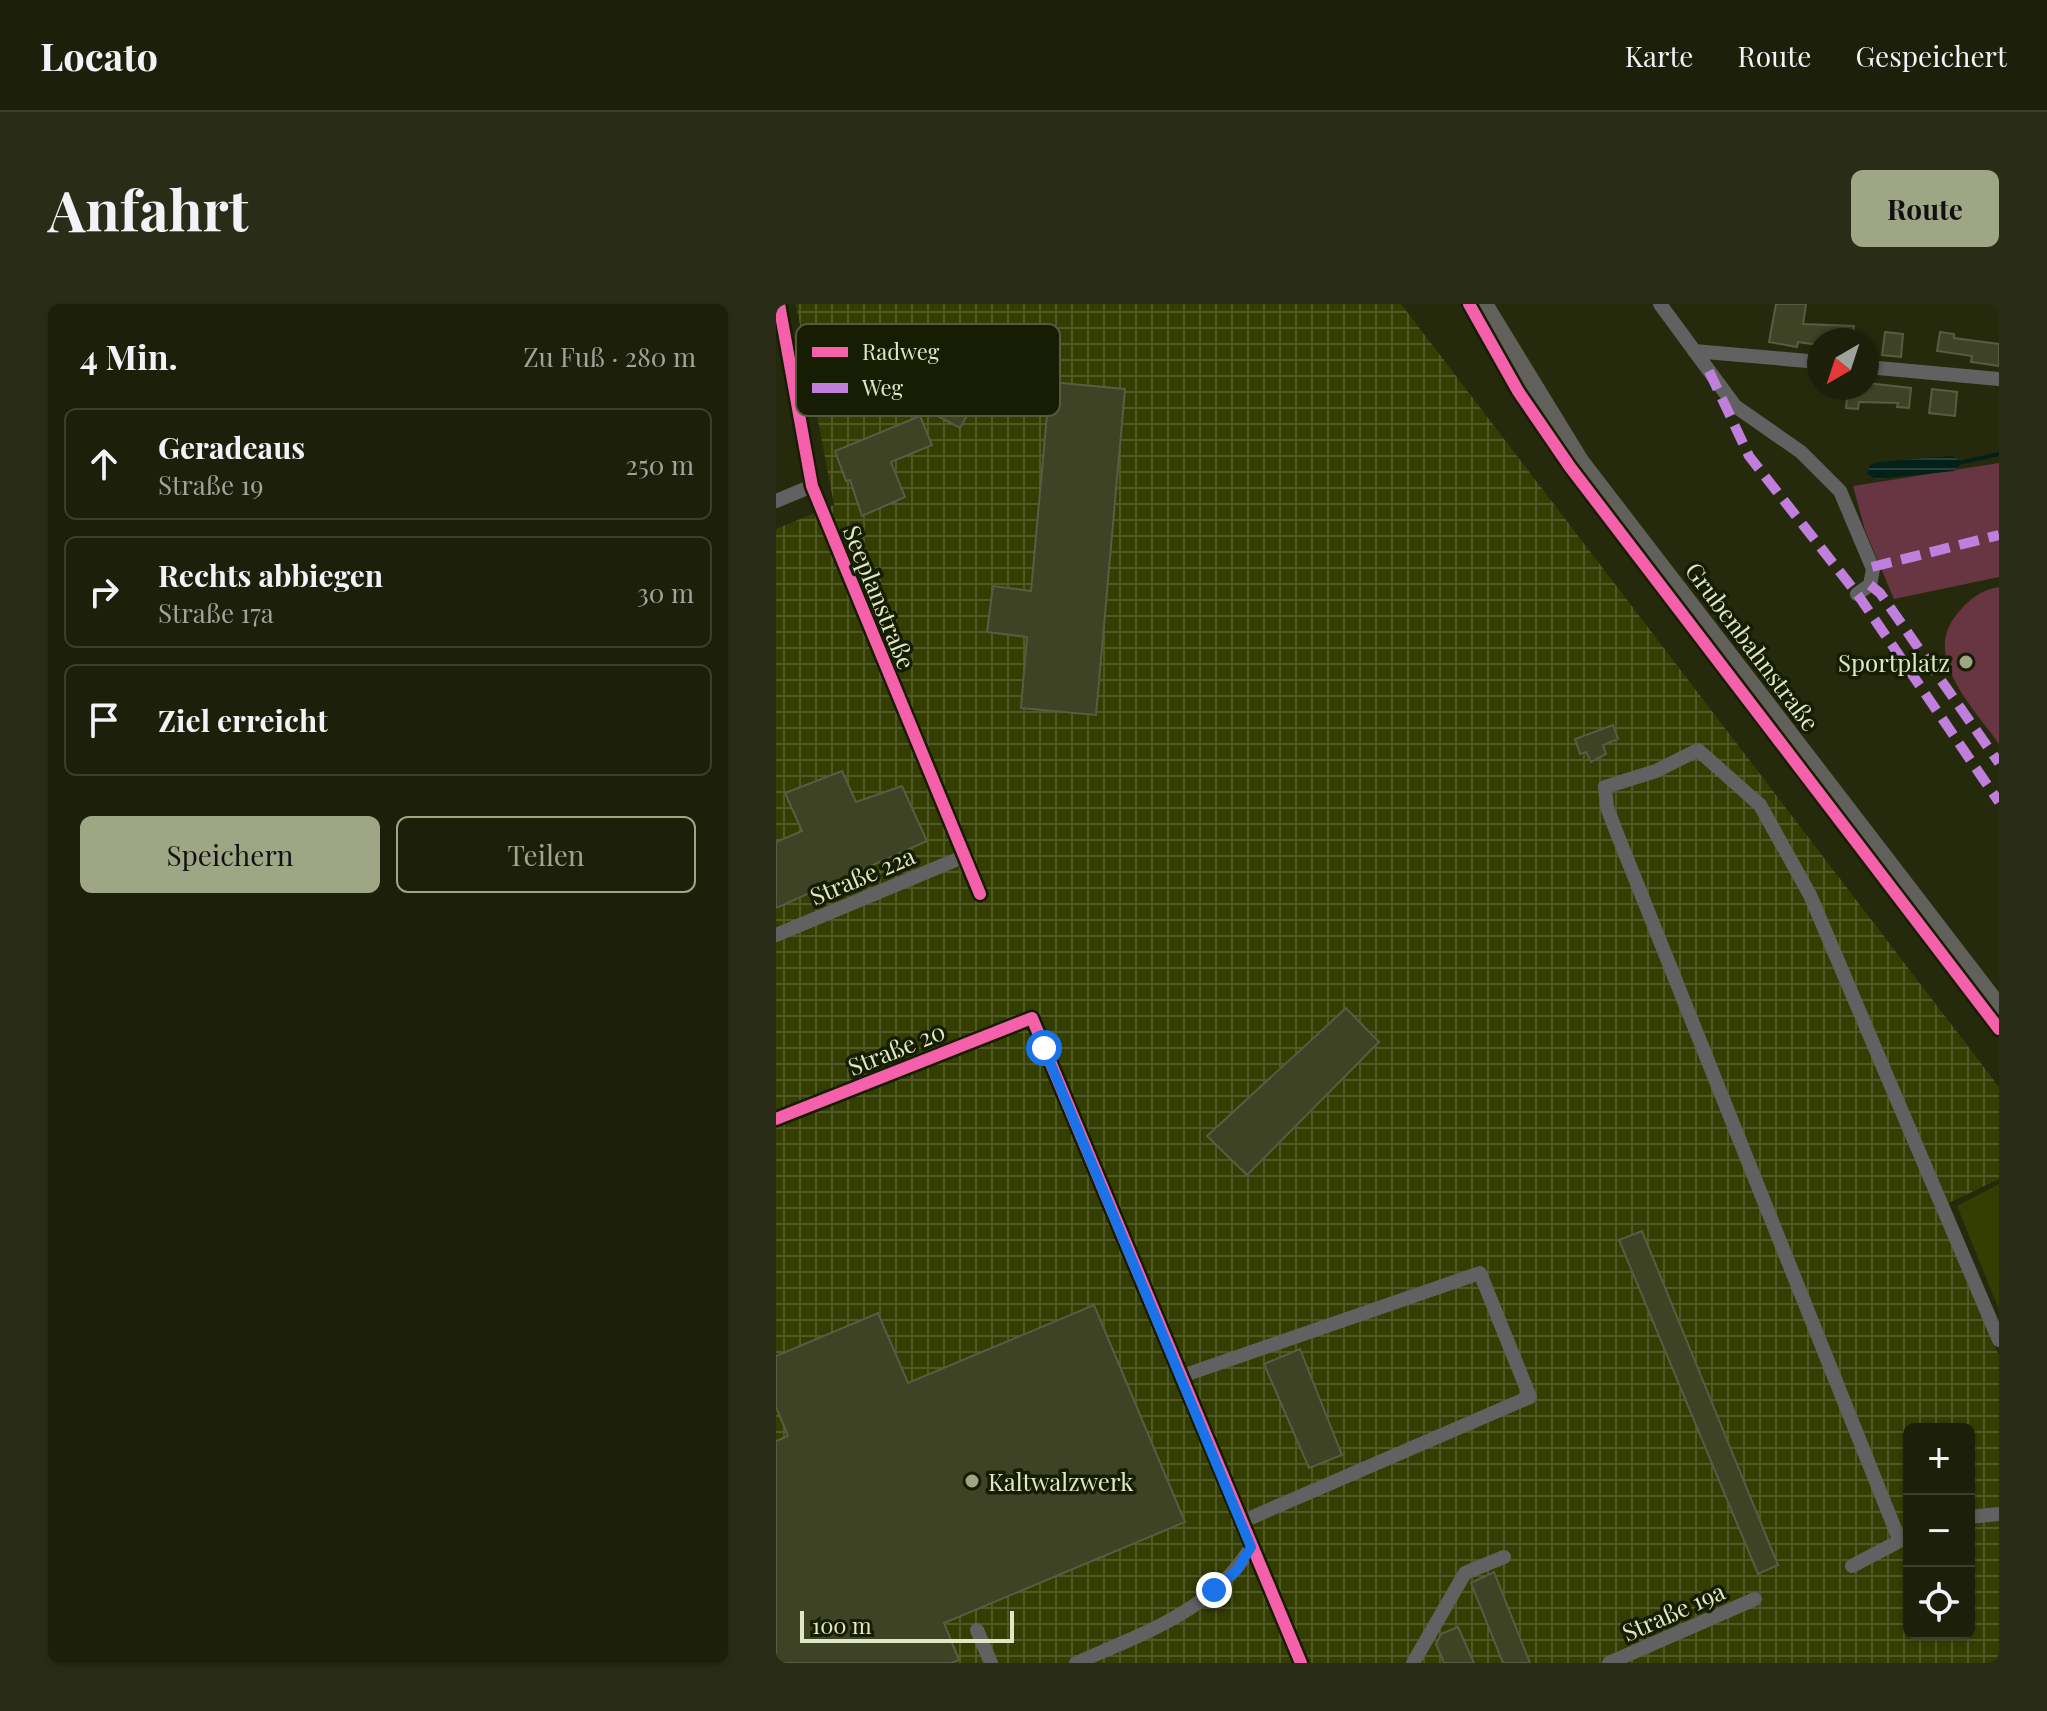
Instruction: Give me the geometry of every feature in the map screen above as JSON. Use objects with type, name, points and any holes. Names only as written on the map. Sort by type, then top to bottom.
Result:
[{"type":"main road","name":"Grubenbahnstraße","points":[[1484,304],[1580,461],[1999,1007]]},
{"type":"street","name":"Seeplanstraße","points":[[779,304],[796,398]]},
{"type":"street","points":[[1660,304],[1735,406],[1801,452],[1840,491],[1873,569],[1870,585],[1857,594]]},
{"type":"street","points":[[1694,351],[1807,361]]},
{"type":"street","points":[[1879,368],[1999,379]]},
{"type":"street","name":"Seeplanstraße","points":[[799,416],[812,486],[980,894]]},
{"type":"street","points":[[776,501],[812,486]]},
{"type":"street","points":[[1903,1536],[1616,831],[1605,787],[1656,771],[1698,750],[1760,805],[1810,895],[1999,1340]]},
{"type":"street","name":"Straße 22a","points":[[776,935],[965,856]]},
{"type":"street","name":"Straße 20","points":[[776,1119],[1032,1018],[1182,1376]]},
{"type":"street","points":[[1241,1522],[1530,1397],[1480,1273],[1182,1376],[1251,1547],[1301,1663]]},
{"type":"street","points":[[1975,1516],[1999,1514]]},
{"type":"street","points":[[1852,1566],[1903,1539]]},
{"type":"street","points":[[1076,1663],[1178,1618],[1237,1570],[1251,1547]]},
{"type":"street","points":[[1413,1663],[1465,1573],[1504,1557]]},
{"type":"street","name":"Straße 19a","points":[[1609,1663],[1755,1599]]},
{"type":"street","points":[[977,1630],[991,1663]]},
{"type":"shaded area","points":[[796,304],[1401,304],[1999,1087],[1999,1179],[1940,1207],[1999,1356],[1999,1663],[776,1663],[776,529],[834,505],[817,416],[1060,416],[1060,324],[800,324]]},
{"type":"shaded area","points":[[1999,463],[1999,577],[1894,599],[1865,530],[1853,486]]},
{"type":"shaded area","name":"Sportplatz","points":[[1999,587],[1999,744],[1955,681],[1945,647],[1948,629],[1962,608],[1981,593]]},
{"type":"shaded area","points":[[1999,1184],[1999,1309],[1957,1206]]},
{"type":"water","points":[[1952,456],[1963,462],[1954,471],[1877,479],[1867,474],[1870,465],[1879,462]]},
{"type":"building","points":[[1776,304],[1806,304],[1803,324],[1854,326],[1807,328],[1807,343],[1798,342],[1797,347],[1769,342]]},
{"type":"building","points":[[1885,332],[1903,334],[1901,357],[1882,355]]},
{"type":"building","points":[[1940,332],[1954,334],[1954,338],[1999,344],[1999,366],[1971,362],[1972,356],[1937,351]]},
{"type":"building","points":[[1060,383],[1125,389],[1096,715],[1021,708],[1027,637],[987,632],[993,586],[1031,591],[1047,416],[1060,416]]},
{"type":"building","points":[[1879,384],[1911,388],[1909,408],[1897,407],[1898,403],[1859,402],[1858,409],[1846,408],[1847,400],[1879,400]]},
{"type":"building","points":[[1932,389],[1957,392],[1955,416],[1929,413]]},
{"type":"building","points":[[920,416],[932,445],[891,462],[905,497],[862,516],[850,480],[846,481],[835,451]]},
{"type":"building","points":[[938,416],[967,416],[960,428]]},
{"type":"building","points":[[1613,725],[1618,739],[1603,745],[1606,754],[1591,762],[1586,752],[1580,754],[1575,739]]},
{"type":"building","points":[[842,771],[856,802],[902,786],[927,841],[776,908],[776,842],[802,831],[785,793]]},
{"type":"building","points":[[1346,1008],[1379,1042],[1247,1175],[1207,1136]]},
{"type":"building","points":[[1642,1231],[1778,1565],[1758,1574],[1619,1240]]},
{"type":"building","name":"Kaltwalzwerk","points":[[1094,1305],[1185,1522],[944,1623],[959,1660],[951,1663],[776,1663],[776,1441],[788,1436],[776,1407],[776,1356],[878,1313],[908,1383]]},
{"type":"building","points":[[1300,1349],[1342,1455],[1309,1468],[1264,1364]]},
{"type":"building","points":[[1494,1572],[1530,1663],[1503,1663],[1471,1583]]},
{"type":"building","points":[[1458,1627],[1474,1663],[1444,1663],[1436,1644],[1441,1634]]},
{"type":"waterway","points":[[1963,462],[1999,454]]},
{"type":"marked path","points":[[1709,371],[1749,456],[1858,595],[1999,802]]},
{"type":"marked path","points":[[1872,567],[1999,535]]},
{"type":"marked path","points":[[1870,585],[1880,593],[1999,763]]},
{"type":"cycle path","points":[[779,304],[796,398]]},
{"type":"cycle path","points":[[1469,304],[1518,391],[1570,467],[1999,1029]]},
{"type":"cycle path","points":[[799,416],[812,486],[980,894]]},
{"type":"cycle path","points":[[776,1119],[1032,1018],[1301,1663]]},
{"type":"place","name":"Sportplatz","points":[[1966,662]]},
{"type":"place","name":"Kaltwalzwerk","points":[[972,1481]]},
{"type":"route","points":[[1044,1048],[1251,1547],[1237,1570],[1214,1590]]}]
